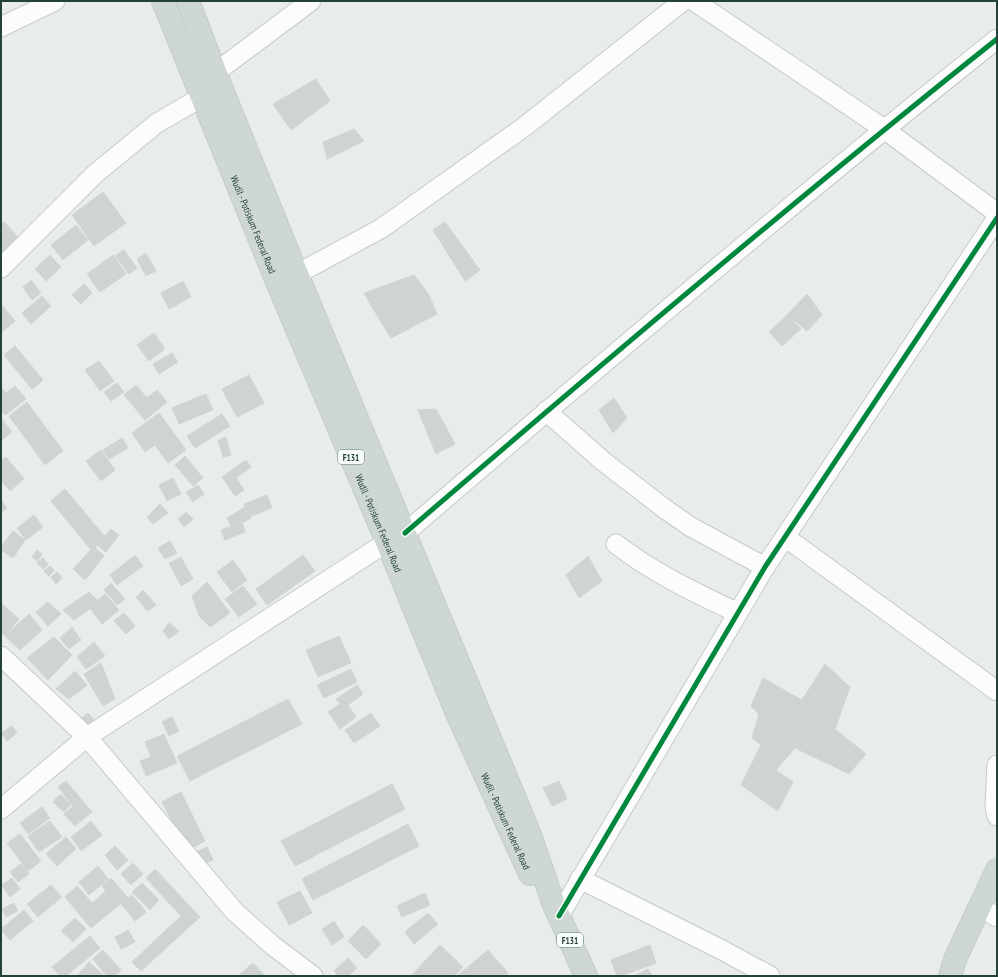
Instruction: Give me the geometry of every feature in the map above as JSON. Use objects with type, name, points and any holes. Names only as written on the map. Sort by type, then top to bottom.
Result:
[{"type":"main road","name":"Wudil - Potiskum Federal Road","points":[[163,1],[280,289],[396,537],[530,835],[557,910],[586,976]]},
{"type":"main road","name":"Wudil - Potiskum Federal Road","points":[[188,1],[297,274],[396,537]]},
{"type":"main road","points":[[950,976],[956,957],[989,912],[997,870]]},
{"type":"street","points":[[1,27],[55,1]]},
{"type":"street","points":[[216,72],[311,1]]},
{"type":"street","points":[[297,274],[382,228],[524,127],[683,1]]},
{"type":"street","points":[[694,1],[884,129],[997,212]]},
{"type":"street","points":[[1,809],[87,736],[396,537],[884,129],[997,39]]},
{"type":"street","points":[[1,268],[95,174],[157,123],[202,97]]},
{"type":"street","points":[[557,910],[580,879],[765,567],[997,218]]},
{"type":"street","points":[[546,411],[604,462],[665,509],[691,527],[765,567]]},
{"type":"street","points":[[785,537],[997,691]]},
{"type":"street","points":[[616,544],[661,575],[738,613]]},
{"type":"street","points":[[1,656],[87,736],[235,912],[272,945],[312,976]]},
{"type":"street","points":[[997,765],[995,806],[997,816]]},
{"type":"street","points":[[580,879],[724,951],[770,976]]},
{"type":"building","points":[[316,79],[330,101],[291,130],[273,104]]},
{"type":"building","points":[[354,129],[364,141],[327,159],[323,142]]},
{"type":"building","points":[[103,192],[126,223],[94,246],[72,215]]},
{"type":"building","points":[[4,222],[18,237],[1,253],[1,225]]},
{"type":"building","points":[[445,222],[480,270],[465,281],[433,230]]},
{"type":"building","points":[[76,225],[88,240],[63,260],[51,245]]},
{"type":"building","points":[[124,250],[137,268],[129,274],[115,256]]},
{"type":"building","points":[[146,253],[156,271],[146,276],[137,259]]},
{"type":"building","points":[[50,255],[61,267],[46,281],[35,269]]},
{"type":"building","points":[[113,255],[126,274],[100,292],[87,274]]},
{"type":"building","points":[[414,275],[429,295],[378,317],[364,293]]},
{"type":"building","points":[[31,280],[41,293],[32,300],[23,287]]},
{"type":"building","points":[[183,281],[191,297],[169,309],[161,293]]},
{"type":"building","points":[[84,284],[92,293],[81,304],[72,295]]},
{"type":"building","points":[[807,294],[822,315],[807,331],[787,315]]},
{"type":"building","points":[[429,295],[437,314],[391,338],[378,317]]},
{"type":"building","points":[[42,296],[51,306],[31,324],[22,313]]},
{"type":"building","points":[[1,304],[15,321],[1,333]]},
{"type":"building","points":[[787,315],[801,329],[782,346],[769,332]]},
{"type":"building","points":[[154,333],[165,349],[149,361],[137,345]]},
{"type":"building","points":[[15,346],[43,380],[32,389],[4,355]]},
{"type":"building","points":[[172,353],[178,362],[159,374],[153,364]]},
{"type":"building","points":[[99,361],[114,381],[100,391],[85,370]]},
{"type":"building","points":[[249,375],[264,403],[237,417],[222,389]]},
{"type":"building","points":[[117,383],[124,392],[111,401],[104,392]]},
{"type":"building","points":[[136,385],[147,398],[157,390],[167,402],[145,420],[124,395]]},
{"type":"building","points":[[15,386],[26,399],[5,415],[1,410],[1,387],[6,393]]},
{"type":"building","points":[[206,394],[213,410],[179,424],[172,408]]},
{"type":"building","points":[[614,398],[627,418],[613,433],[599,410]]},
{"type":"building","points":[[27,402],[63,451],[45,465],[9,416]]},
{"type":"building","points":[[436,409],[455,444],[436,454],[418,410]]},
{"type":"building","points":[[159,413],[186,450],[168,463],[155,445],[145,452],[132,433]]},
{"type":"building","points":[[222,414],[230,426],[195,448],[187,436]]},
{"type":"building","points":[[2,419],[12,432],[2,440],[1,420]]},
{"type":"building","points":[[226,437],[231,455],[223,457],[218,440]]},
{"type":"building","points":[[122,438],[128,448],[109,459],[103,450]]},
{"type":"building","points":[[101,450],[115,470],[101,481],[86,461]]},
{"type":"building","points":[[185,456],[203,478],[193,486],[175,465]]},
{"type":"building","points":[[6,457],[24,479],[10,491],[1,481],[1,461]]},
{"type":"building","points":[[246,460],[251,467],[236,478],[244,490],[235,496],[222,477]]},
{"type":"building","points":[[173,478],[181,494],[167,501],[159,485]]},
{"type":"building","points":[[198,485],[204,494],[193,502],[186,492]]},
{"type":"building","points":[[65,489],[106,538],[91,550],[51,501]]},
{"type":"building","points":[[267,495],[272,508],[249,517],[244,504]]},
{"type":"building","points":[[1,500],[7,508],[1,513]]},
{"type":"building","points":[[160,504],[168,513],[153,524],[147,517]]},
{"type":"building","points":[[245,507],[251,518],[232,528],[227,518]]},
{"type":"building","points":[[186,512],[193,519],[184,527],[178,519]]},
{"type":"building","points":[[34,515],[43,527],[26,540],[17,528]]},
{"type":"building","points":[[242,522],[245,532],[225,540],[221,530]]},
{"type":"building","points":[[111,529],[119,535],[106,552],[97,545]]},
{"type":"building","points":[[13,531],[25,540],[13,558],[1,550],[1,547]]},
{"type":"building","points":[[170,541],[177,553],[165,559],[158,548]]},
{"type":"building","points":[[94,546],[104,556],[85,580],[73,569]]},
{"type":"building","points":[[37,550],[42,554],[38,561],[32,557]]},
{"type":"building","points":[[135,555],[143,566],[117,585],[110,575]]},
{"type":"building","points":[[303,555],[315,571],[267,605],[256,589]]},
{"type":"building","points":[[588,556],[602,581],[579,598],[566,575]]},
{"type":"building","points":[[181,557],[193,579],[181,586],[169,563]]},
{"type":"building","points":[[43,558],[48,564],[44,569],[37,563]]},
{"type":"building","points":[[233,560],[247,580],[232,592],[217,572]]},
{"type":"building","points":[[50,566],[54,570],[49,576],[44,571]]},
{"type":"building","points":[[57,572],[62,578],[56,584],[51,577]]},
{"type":"building","points":[[207,582],[230,613],[210,627],[199,616],[192,596]]},
{"type":"building","points":[[111,583],[125,599],[117,605],[104,590]]},
{"type":"building","points":[[243,586],[257,604],[239,617],[225,599]]},
{"type":"building","points":[[143,590],[156,605],[147,611],[136,597]]},
{"type":"building","points":[[89,592],[99,602],[74,620],[63,610]]},
{"type":"building","points":[[105,594],[119,610],[102,624],[89,607]]},
{"type":"building","points":[[48,602],[61,614],[48,626],[36,612]]},
{"type":"building","points":[[1,603],[19,619],[5,636],[1,632]]},
{"type":"building","points":[[124,613],[135,626],[126,634],[114,621]]},
{"type":"building","points":[[29,614],[42,630],[20,650],[5,636]]},
{"type":"building","points":[[169,623],[179,631],[169,639],[163,631]]},
{"type":"building","points":[[72,627],[81,640],[69,649],[60,638]]},
{"type":"building","points":[[339,636],[351,663],[318,677],[306,650]]},
{"type":"building","points":[[54,637],[72,655],[48,680],[27,658]]},
{"type":"building","points":[[94,642],[105,656],[86,669],[77,657]]},
{"type":"building","points":[[101,663],[115,699],[103,706],[84,674]]},
{"type":"building","points":[[825,664],[850,687],[835,729],[866,754],[849,774],[795,748],[776,770],[793,782],[778,811],[741,785],[761,745],[752,738],[759,714],[751,706],[763,678],[802,700]]},
{"type":"building","points":[[351,669],[357,682],[324,698],[317,685]]},
{"type":"building","points":[[75,671],[87,685],[69,699],[56,689]]},
{"type":"building","points":[[357,685],[363,694],[348,705],[356,717],[340,729],[328,712],[340,704],[336,699]]},
{"type":"building","points":[[288,699],[302,724],[190,781],[177,756]]},
{"type":"building","points":[[88,713],[95,721],[76,737],[69,729]]},
{"type":"building","points":[[371,713],[380,726],[354,743],[345,730]]},
{"type":"building","points":[[172,717],[179,731],[169,736],[162,722]]},
{"type":"building","points":[[12,726],[17,733],[7,741],[1,733]]},
{"type":"building","points":[[164,734],[177,763],[146,776],[140,761],[151,757],[145,742]]},
{"type":"building","points":[[66,781],[92,812],[75,826],[64,814],[73,806],[58,787]]},
{"type":"building","points":[[559,781],[567,799],[552,806],[543,788]]},
{"type":"building","points":[[392,784],[405,809],[295,866],[281,841]]},
{"type":"building","points":[[181,792],[205,841],[187,851],[162,802]]},
{"type":"building","points":[[60,794],[71,804],[64,812],[53,802]]},
{"type":"building","points":[[42,807],[50,818],[28,834],[20,823]]},
{"type":"building","points":[[50,821],[62,837],[39,852],[28,836]]},
{"type":"building","points":[[91,821],[102,835],[81,851],[71,837]]},
{"type":"building","points":[[408,824],[419,846],[313,900],[302,879]]},
{"type":"building","points":[[20,834],[41,861],[28,871],[7,843]]},
{"type":"building","points":[[66,837],[76,849],[57,866],[46,854]]},
{"type":"building","points":[[115,846],[128,860],[117,870],[105,855]]},
{"type":"building","points":[[207,847],[213,860],[193,868],[188,855]]},
{"type":"building","points":[[133,863],[143,874],[131,885],[121,874]]},
{"type":"building","points":[[21,864],[29,874],[18,882],[10,872]]},
{"type":"building","points":[[98,866],[108,879],[89,895],[79,882]]},
{"type":"building","points":[[155,869],[200,917],[141,971],[132,962],[181,916],[146,878]]},
{"type":"building","points":[[12,878],[20,889],[10,897],[2,885]]},
{"type":"building","points":[[111,878],[128,898],[91,928],[65,897],[77,886],[92,903],[106,891],[102,886]]},
{"type":"building","points":[[142,883],[159,900],[150,910],[132,892]]},
{"type":"building","points":[[51,885],[62,897],[38,917],[27,904]]},
{"type":"building","points":[[300,891],[312,913],[289,925],[277,902]]},
{"type":"building","points":[[425,893],[430,905],[402,917],[397,906]]},
{"type":"building","points":[[132,895],[146,912],[135,921],[121,904]]},
{"type":"building","points":[[14,903],[18,911],[6,917],[2,909]]},
{"type":"building","points":[[24,910],[33,921],[10,940],[1,929]]},
{"type":"building","points":[[428,913],[438,924],[414,944],[405,932]]},
{"type":"building","points":[[75,918],[86,929],[73,942],[61,931]]},
{"type":"building","points":[[334,921],[344,937],[332,945],[322,929]]},
{"type":"building","points":[[363,925],[381,944],[366,959],[348,941]]},
{"type":"building","points":[[128,930],[135,942],[121,949],[115,937]]},
{"type":"building","points":[[90,936],[100,948],[66,976],[60,976],[52,967]]},
{"type":"building","points":[[440,945],[463,967],[454,976],[411,976]]},
{"type":"building","points":[[650,945],[656,963],[621,976],[617,976],[611,960]]},
{"type":"building","points":[[103,950],[121,970],[114,976],[107,976],[93,959]]},
{"type":"building","points":[[488,950],[508,973],[505,976],[457,976]]},
{"type":"building","points":[[348,958],[357,968],[348,976],[338,976],[334,971]]},
{"type":"building","points":[[89,962],[104,976],[77,976]]},
{"type":"building","points":[[253,963],[265,976],[241,976],[240,974]]},
{"type":"building","points":[[648,969],[652,976],[634,976]]},
{"type":"cycle path","points":[[405,533],[699,283],[847,160],[997,39]]},
{"type":"cycle path","points":[[559,916],[765,567],[997,218]]}]
